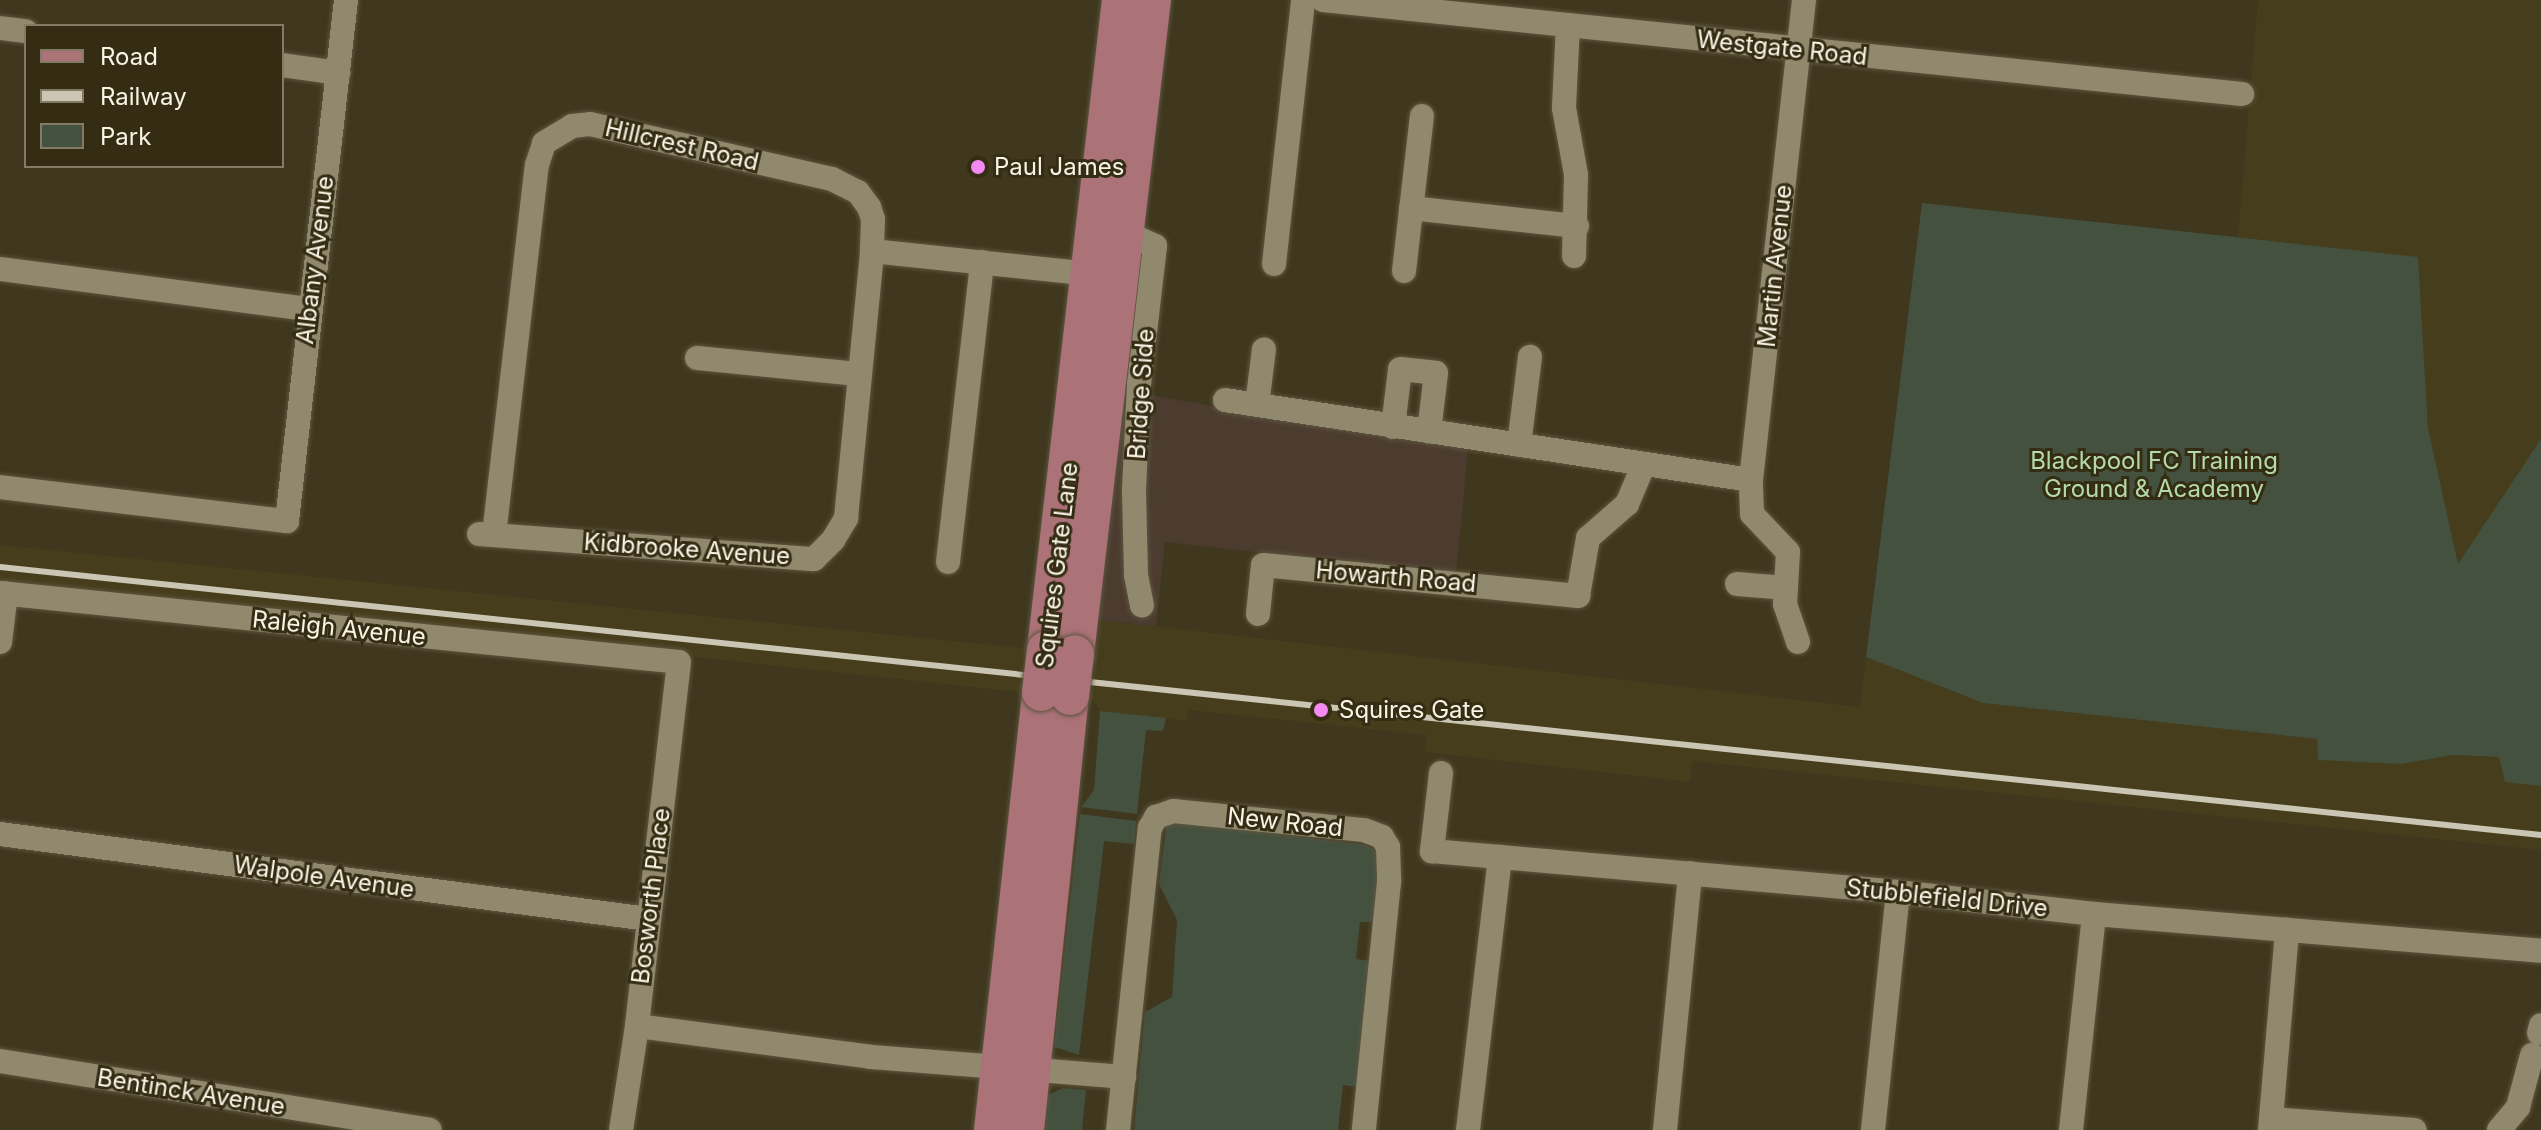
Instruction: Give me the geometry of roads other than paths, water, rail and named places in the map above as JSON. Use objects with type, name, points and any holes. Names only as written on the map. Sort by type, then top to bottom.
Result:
[{"type":"main road","name":"Squires Gate Lane","points":[[993,1130],[1015,1070],[1060,652],[1112,227],[1133,1]]},
{"type":"main road","name":"Squires Gate Lane","points":[[1015,1070],[1025,1130]]},
{"type":"street","name":"Albany Avenue","points":[[0,487],[287,521],[346,0]]},
{"type":"street","points":[[1274,264],[1303,0]]},
{"type":"street","name":"Westgate Road","points":[[1323,0],[2242,94]]},
{"type":"street","name":"Martin Avenue","points":[[1798,642],[1785,604],[1788,552],[1752,514],[1751,480],[1804,0]]},
{"type":"street","points":[[1568,25],[1564,108],[1576,175],[1574,256]]},
{"type":"street","points":[[0,28],[24,31]]},
{"type":"street","points":[[284,65],[338,73]]},
{"type":"street","points":[[1404,271],[1422,116]]},
{"type":"street","name":"Hillcrest Road","points":[[486,534],[537,165],[544,143],[554,134],[572,126],[590,124],[832,179],[858,192],[869,207],[873,219],[872,251]]},
{"type":"street","points":[[1411,208],[1577,226]]},
{"type":"street","name":"Bridge Side","points":[[1112,227],[1155,246],[1139,384],[1134,492],[1136,575],[1142,605]]},
{"type":"street","points":[[872,251],[1106,275]]},
{"type":"street","name":"Kidbrooke Avenue","points":[[486,534],[814,559],[833,540],[846,518],[872,251]]},
{"type":"street","points":[[948,562],[982,262]]},
{"type":"street","points":[[0,269],[309,309]]},
{"type":"street","points":[[1257,405],[1264,349]]},
{"type":"street","points":[[1519,445],[1530,357]]},
{"type":"street","points":[[697,358],[858,374]]},
{"type":"street","points":[[1393,427],[1400,369],[1436,373],[1429,432]]},
{"type":"street","points":[[1225,400],[1751,480]]},
{"type":"street","name":"Howarth Road","points":[[1258,614],[1263,565],[1578,596],[1588,538],[1627,504],[1644,464]]},
{"type":"street","points":[[1737,584],[1786,588]]},
{"type":"street","points":[[0,642],[3,593]]},
{"type":"street","name":"Raleigh Avenue","points":[[3,593],[679,662]]},
{"type":"street","name":"Bosworth Place","points":[[621,1130],[637,1026],[679,662]]},
{"type":"street","name":"Stubblefield Drive","points":[[1441,773],[1432,851],[1898,892],[2094,914],[2541,951]]},
{"type":"street","name":"New Road","points":[[1118,1130],[1150,828],[1156,817],[1173,811],[1364,830],[1382,837],[1390,858],[1364,1130]]},
{"type":"street","name":"Walpole Avenue","points":[[0,834],[648,919]]},
{"type":"street","points":[[1468,1130],[1500,857]]},
{"type":"street","points":[[1665,1130],[1690,873]]},
{"type":"street","points":[[1873,1130],[1898,892]]},
{"type":"street","points":[[2071,1130],[2094,914]]},
{"type":"street","points":[[2287,930],[2271,1124],[2415,1130]]},
{"type":"street","points":[[637,1026],[1015,1070],[1124,1077]]},
{"type":"street","points":[[2499,1130],[2518,1107],[2537,1038]]},
{"type":"street","name":"Bentinck Avenue","points":[[0,1061],[429,1130]]},
{"type":"railway","points":[[0,567],[2541,835]]},
{"type":"place","name":"Paul James","points":[[978,167]]},
{"type":"place","name":"Squires Gate","points":[[1321,710]]},
{"type":"park label","name":"Blackpool FC Training Ground & Academy","points":[[2154,475]]}]
